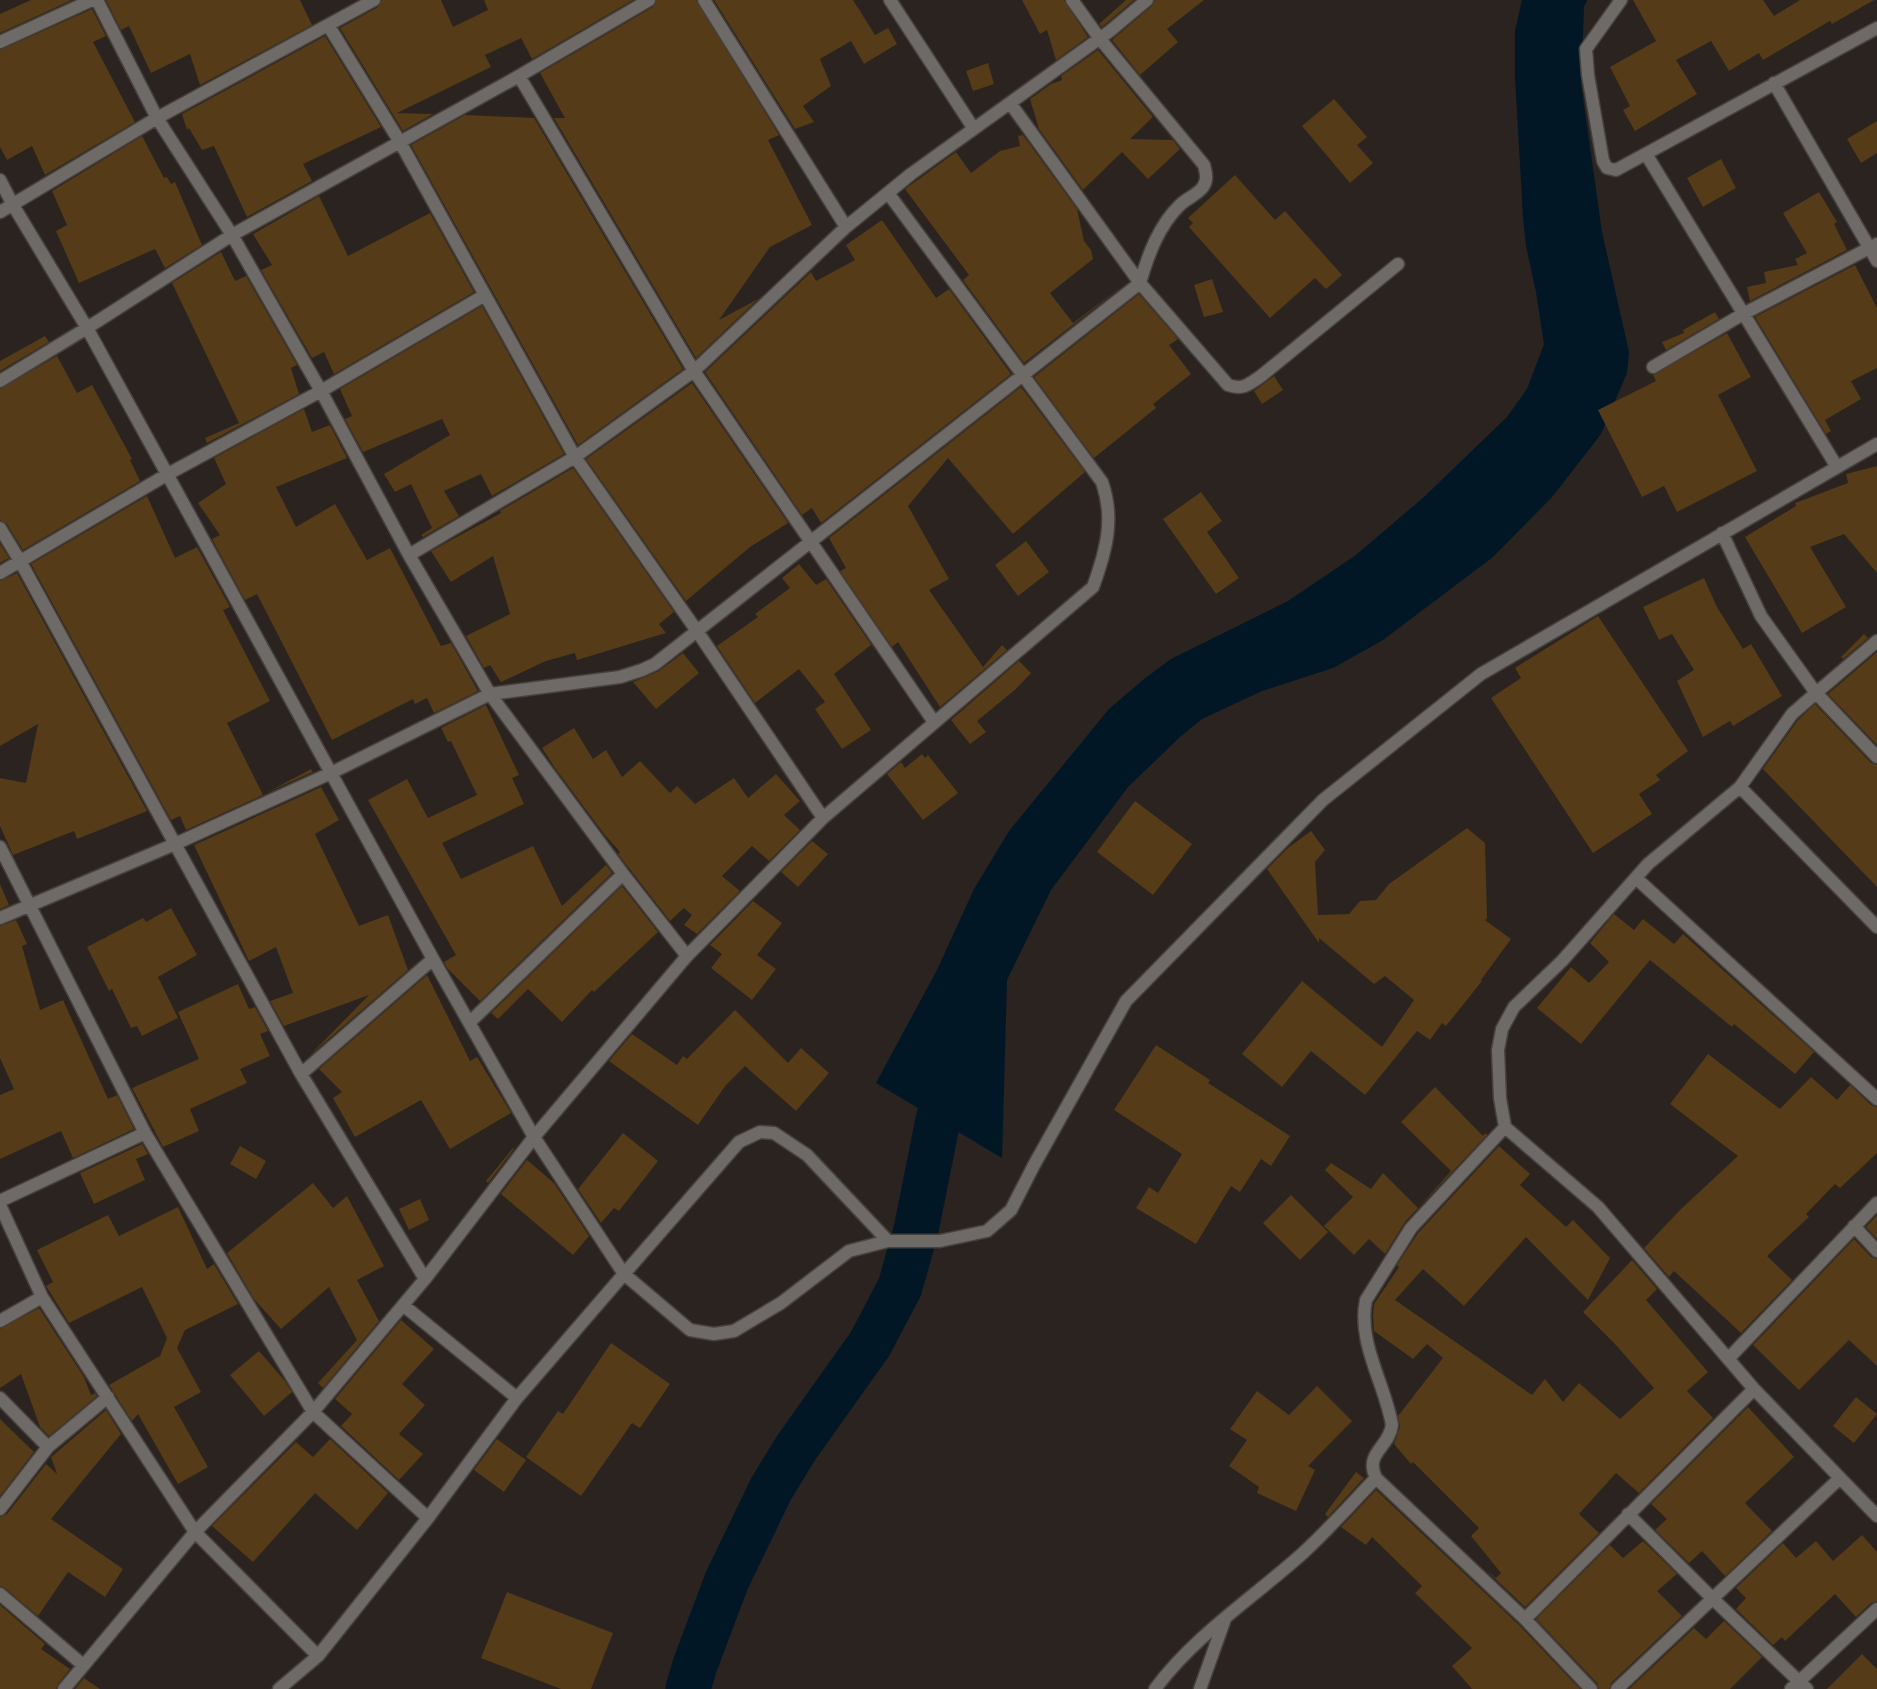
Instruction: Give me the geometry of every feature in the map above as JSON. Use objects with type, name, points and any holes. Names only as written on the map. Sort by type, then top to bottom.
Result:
[{"type":"street","points":[[0,42],[92,0]]},
{"type":"street","points":[[97,0],[157,118],[232,235],[321,391],[409,555],[490,694],[623,874],[687,956]]},
{"type":"street","points":[[0,212],[157,118],[374,0]]},
{"type":"street","points":[[0,381],[232,235],[519,76],[649,0]]},
{"type":"street","points":[[704,0],[846,227]]},
{"type":"street","points":[[890,0],[974,129]]},
{"type":"street","points":[[0,918],[175,844],[331,773],[490,694],[632,674],[655,664],[1140,283],[1155,242],[1168,219],[1180,205],[1202,188],[1207,176],[1204,165],[1100,39],[1072,0]]},
{"type":"street","points":[[409,555],[575,457],[693,371],[846,227],[974,129],[1100,39],[1148,0]]},
{"type":"street","points":[[1621,0],[1586,49],[1588,75],[1603,161],[1607,168],[1616,170],[1877,28]]},
{"type":"street","points":[[328,25],[400,142],[575,457],[697,631],[823,818]]},
{"type":"street","points":[[519,76],[693,371],[934,722]]},
{"type":"street","points":[[1774,84],[1873,245],[1877,261]]},
{"type":"street","points":[[1010,103],[1140,283],[1228,385],[1237,388],[1247,386],[1398,264]]},
{"type":"street","points":[[1646,154],[1837,467]]},
{"type":"street","points":[[0,180],[87,328],[433,959],[534,1137],[624,1274],[690,1330],[714,1334],[734,1331],[781,1303],[849,1251],[888,1241],[940,1241],[987,1231],[1011,1210],[1126,1001],[1323,800],[1481,674],[1877,444]]},
{"type":"street","points":[[64,1689],[195,1532],[313,1413],[425,1279],[534,1137],[687,956],[823,818],[1093,587],[1105,550],[1109,521],[1108,499],[1102,482],[888,193]]},
{"type":"street","points":[[1653,367],[1743,314],[1873,245]]},
{"type":"street","points":[[0,573],[168,474],[321,391],[485,295]]},
{"type":"street","points":[[0,528],[300,1074],[425,1279]]},
{"type":"street","points":[[1722,533],[1761,616],[1816,693],[1877,757]]},
{"type":"street","points":[[1874,1507],[1840,1478],[1754,1389],[1598,1207],[1505,1127],[1500,1098],[1498,1050],[1502,1029],[1514,1007],[1562,961],[1648,864],[1740,787],[1792,714],[1877,641]]},
{"type":"street","points":[[1740,787],[1877,927]]},
{"type":"street","points":[[0,847],[145,1133],[313,1413],[428,1518]]},
{"type":"street","points":[[470,1022],[623,874]]},
{"type":"street","points":[[1636,878],[1877,1099]]},
{"type":"street","points":[[300,1074],[433,959]]},
{"type":"street","points":[[1505,1127],[1411,1228],[1366,1300],[1363,1313],[1371,1354],[1392,1425],[1391,1431],[1371,1461],[1371,1469],[1376,1478],[1525,1619],[1591,1689]]},
{"type":"street","points":[[279,1689],[318,1656],[428,1518],[517,1398],[739,1142],[760,1132],[774,1133],[807,1155],[888,1241]]},
{"type":"street","points":[[145,1133],[0,1203],[42,1297],[195,1532],[318,1656]]},
{"type":"street","points":[[1728,1359],[1877,1203]]},
{"type":"street","points":[[1854,1226],[1877,1251]]},
{"type":"street","points":[[0,1321],[42,1297]]},
{"type":"street","points":[[404,1305],[517,1398]]},
{"type":"street","points":[[1525,1619],[1754,1389]]},
{"type":"street","points":[[0,1509],[48,1447],[108,1397]]},
{"type":"street","points":[[0,1398],[48,1447]]},
{"type":"street","points":[[1155,1689],[1168,1672],[1226,1618],[1304,1552],[1376,1478]]},
{"type":"street","points":[[1617,1689],[1840,1478]]},
{"type":"street","points":[[1628,1514],[1799,1686],[1877,1609]]},
{"type":"street","points":[[0,1594],[83,1665]]},
{"type":"street","points":[[1200,1689],[1226,1618]]},
{"type":"water","points":[[1522,0],[1587,0],[1584,7],[1581,83],[1602,232],[1629,352],[1627,373],[1601,434],[1553,496],[1493,557],[1383,640],[1333,668],[1262,691],[1202,719],[1128,787],[1051,890],[1007,980],[1002,1158],[876,1083],[937,970],[974,889],[1009,831],[1109,709],[1144,679],[1171,659],[1288,601],[1356,555],[1424,497],[1507,417],[1527,389],[1544,344],[1523,217],[1515,77],[1515,31]]},
{"type":"building","points":[[31,0],[72,0],[0,33],[0,14]]},
{"type":"building","points":[[106,0],[300,0],[312,25],[200,85],[190,54],[151,73],[129,26],[121,30]]},
{"type":"building","points":[[382,0],[441,0],[453,27],[488,10],[484,0],[633,0],[532,59],[521,38],[485,55],[491,67],[397,113],[433,114],[403,131],[340,28],[378,7]]},
{"type":"building","points":[[657,0],[696,0],[779,135],[768,140],[812,225],[770,247],[719,320],[758,299],[696,358],[554,118],[565,118],[540,73],[653,7]]},
{"type":"building","points":[[714,0],[853,0],[875,35],[888,28],[897,44],[864,64],[851,41],[820,59],[831,86],[803,106],[814,122],[795,129]]},
{"type":"building","points":[[1022,0],[1064,0],[1088,37],[1056,60],[1047,30],[1040,34]]},
{"type":"building","points":[[1126,0],[1134,0],[1102,27],[1099,24]]},
{"type":"building","points":[[1155,0],[1204,0],[1167,29],[1178,42],[1140,75],[1112,40],[1152,6]]},
{"type":"building","points":[[1633,0],[1763,0],[1774,16],[1800,0],[1874,0],[1832,24],[1830,21],[1763,60],[1759,53],[1729,71],[1711,41],[1676,60],[1697,94],[1635,131],[1623,110],[1630,106],[1610,67],[1656,41]]},
{"type":"building","points":[[92,9],[106,36],[93,42],[135,122],[45,175],[32,146],[7,160],[0,147],[0,50]]},
{"type":"building","points":[[325,36],[381,127],[303,164],[312,181],[247,217],[214,146],[202,150],[189,128],[187,130],[182,114]]},
{"type":"building","points":[[1098,50],[1153,117],[1130,139],[1173,140],[1180,149],[1148,179],[1122,152],[1083,190],[1039,129],[1030,99],[1051,84],[1062,80],[1061,76]]},
{"type":"building","points":[[988,63],[994,84],[973,91],[966,71]]},
{"type":"building","points":[[1334,99],[1367,137],[1357,145],[1373,163],[1350,183],[1302,126]]},
{"type":"building","points":[[465,115],[534,118],[683,369],[578,445],[411,145]]},
{"type":"building","points":[[1877,121],[1877,153],[1861,163],[1847,139]]},
{"type":"building","points":[[1023,135],[1077,209],[1084,241],[1091,250],[1093,259],[1050,293],[1073,323],[1129,281],[1024,363],[963,280],[969,275],[905,189],[956,152],[971,173],[1000,151],[1020,146],[1018,136]]},
{"type":"building","points":[[142,136],[164,178],[167,177],[171,184],[175,182],[202,245],[165,268],[155,249],[79,283],[56,231],[67,225],[52,191]]},
{"type":"building","points":[[1721,159],[1736,188],[1703,207],[1687,178]]},
{"type":"building","points":[[1235,175],[1275,220],[1285,211],[1342,275],[1326,289],[1315,278],[1270,318],[1189,227],[1193,223],[1188,218]]},
{"type":"building","points":[[1819,192],[1837,222],[1834,224],[1847,250],[1750,301],[1747,287],[1766,283],[1764,272],[1798,265],[1795,259],[1807,253],[1783,213]]},
{"type":"building","points":[[319,196],[348,256],[430,213],[474,292],[334,374],[324,352],[312,358],[261,270],[272,265],[253,234]]},
{"type":"building","points":[[882,220],[936,298],[949,289],[1011,374],[821,523],[812,508],[802,515],[705,372],[811,272],[816,281],[855,260],[846,245]]},
{"type":"building","points":[[221,252],[235,281],[246,276],[297,365],[291,368],[299,394],[207,443],[205,438],[239,423],[172,283]]},
{"type":"building","points":[[1855,265],[1877,308],[1877,368],[1851,381],[1861,399],[1825,420],[1831,431],[1826,434],[1755,317]]},
{"type":"building","points":[[1212,279],[1223,312],[1204,317],[1194,285]]},
{"type":"building","points":[[1139,294],[1178,339],[1169,345],[1191,374],[1153,404],[1156,408],[1094,458],[1034,377]]},
{"type":"building","points":[[482,306],[564,454],[492,496],[481,474],[444,491],[459,516],[423,537],[421,535],[432,528],[411,484],[395,492],[384,474],[450,435],[442,419],[363,452],[345,419],[352,416],[340,389]]},
{"type":"building","points":[[1715,312],[1719,319],[1666,350],[1662,342],[1684,333],[1683,330]]},
{"type":"building","points":[[1727,333],[1751,377],[1718,395],[1757,471],[1677,512],[1664,486],[1642,497],[1598,410],[1656,381],[1653,375]]},
{"type":"building","points":[[45,336],[49,342],[0,371],[0,361]]},
{"type":"building","points":[[57,356],[77,393],[92,385],[132,459],[130,460],[140,481],[23,550],[7,524],[0,520],[0,389]]},
{"type":"building","points":[[1274,376],[1283,390],[1262,404],[1254,391]]},
{"type":"building","points":[[692,383],[788,523],[750,547],[686,601],[586,459]]},
{"type":"building","points":[[1021,387],[1085,472],[1013,534],[948,458],[908,506],[949,579],[929,590],[983,667],[1002,645],[1007,650],[940,707],[898,642],[892,647],[840,571],[846,568],[829,538]]},
{"type":"building","points":[[304,409],[312,432],[330,425],[347,458],[276,487],[296,527],[335,504],[367,560],[390,548],[441,646],[451,643],[478,691],[434,713],[427,698],[415,704],[413,699],[332,740],[257,594],[245,600],[212,539],[220,535],[198,503],[226,484],[214,458]]},
{"type":"building","points":[[1877,466],[1877,573],[1844,534],[1810,547],[1846,607],[1802,633],[1745,537],[1796,506],[1795,503],[1848,483],[1846,474]]},
{"type":"building","points":[[573,468],[674,612],[659,624],[666,633],[577,660],[575,653],[546,661],[501,682],[490,665],[484,668],[466,636],[510,614],[493,556],[451,582],[431,551],[501,513],[500,511]]},
{"type":"building","points":[[1201,492],[1222,521],[1207,532],[1239,578],[1216,594],[1163,519]]},
{"type":"building","points":[[147,496],[175,558],[197,547],[230,607],[223,610],[270,701],[227,723],[263,795],[186,830],[180,816],[171,820],[31,564]]},
{"type":"building","points":[[1026,541],[1049,572],[1018,596],[995,565]]},
{"type":"building","points":[[0,544],[9,558],[0,563]]},
{"type":"building","points":[[799,564],[816,585],[826,579],[879,656],[871,645],[834,674],[871,730],[842,749],[815,709],[825,702],[799,669],[755,703],[717,646],[758,617],[755,614],[790,588],[782,578]]},
{"type":"building","points":[[17,573],[147,811],[77,839],[74,831],[13,855],[0,826],[0,778],[26,783],[38,724],[0,746],[0,581]]},
{"type":"building","points":[[1704,578],[1717,607],[1743,649],[1751,644],[1782,696],[1733,726],[1730,721],[1703,737],[1677,681],[1694,670],[1672,634],[1659,640],[1643,607]]},
{"type":"building","points":[[1598,616],[1688,751],[1656,775],[1660,780],[1639,794],[1652,814],[1593,853],[1491,698],[1521,678],[1515,668]]},
{"type":"building","points":[[1864,634],[1868,638],[1843,659],[1841,657]]},
{"type":"building","points":[[1877,652],[1877,745],[1828,694]]},
{"type":"building","points":[[683,653],[699,673],[656,709],[633,682],[659,671]]},
{"type":"building","points":[[1019,661],[1031,673],[1016,689],[977,721],[986,732],[970,744],[951,720]]},
{"type":"building","points":[[1815,704],[1871,763],[1877,765],[1877,887],[1763,769],[1798,720]]},
{"type":"building","points":[[486,705],[519,775],[512,778],[524,804],[442,843],[461,879],[533,846],[562,906],[606,865],[612,873],[480,1001],[448,969],[444,962],[456,955],[368,800],[407,779],[428,818],[477,795],[451,741],[448,742],[441,728]]},
{"type":"building","points":[[574,728],[593,759],[606,750],[622,777],[640,761],[670,793],[677,786],[695,804],[734,778],[748,798],[776,774],[800,801],[784,815],[800,830],[769,861],[752,846],[722,876],[740,891],[697,934],[684,925],[692,915],[684,908],[670,921],[618,854],[620,852],[604,834],[542,748]]},
{"type":"building","points":[[922,754],[925,758],[928,755],[958,793],[923,820],[887,774],[901,762],[905,768]]},
{"type":"building","points":[[311,769],[313,772],[268,792]]},
{"type":"building","points":[[321,787],[339,820],[315,834],[359,926],[388,915],[408,970],[309,1056],[369,995],[284,1026],[270,1001],[293,993],[276,947],[249,961],[194,845]]},
{"type":"building","points":[[1135,801],[1192,844],[1153,895],[1097,852]]},
{"type":"building","points":[[1467,828],[1485,843],[1487,918],[1485,920],[1511,939],[1482,981],[1446,1026],[1442,1023],[1430,1040],[1417,1031],[1365,1095],[1311,1051],[1282,1087],[1242,1054],[1302,981],[1382,1047],[1414,1000],[1385,976],[1374,984],[1319,938],[1319,943],[1267,869],[1289,847],[1311,831],[1325,850],[1315,862],[1318,915],[1349,914],[1360,901],[1376,900],[1389,884]]},
{"type":"building","points":[[812,841],[828,854],[798,887],[781,872]]},
{"type":"building","points":[[0,884],[9,905],[0,909]]},
{"type":"building","points":[[622,886],[658,932],[594,992],[592,990],[562,1022],[528,989],[498,1019],[491,1013]]},
{"type":"building","points":[[753,901],[782,923],[757,955],[776,969],[752,1000],[711,968],[722,954],[710,945]]},
{"type":"building","points":[[171,908],[197,955],[158,977],[178,1018],[142,1036],[137,1026],[131,1028],[112,989],[109,991],[87,947],[143,918],[146,922]]},
{"type":"building","points":[[1614,914],[1634,930],[1643,919],[1674,944],[1683,934],[1814,1052],[1795,1074],[1734,1024],[1732,1027],[1650,960],[1581,1044],[1537,1008],[1571,967],[1589,983],[1609,962],[1590,943]]},
{"type":"building","points":[[16,920],[27,944],[22,946],[40,1010],[63,1000],[108,1099],[117,1095],[134,1129],[73,1158],[61,1131],[0,1159],[0,1095],[14,1089],[0,1058],[0,926]]},
{"type":"building","points":[[427,975],[470,1061],[477,1057],[511,1113],[450,1149],[421,1100],[355,1137],[333,1098],[342,1092],[319,1069]]},
{"type":"building","points":[[238,984],[249,1009],[255,1007],[268,1031],[260,1034],[270,1056],[240,1069],[247,1083],[190,1109],[199,1131],[163,1147],[132,1088],[199,1059],[178,1012]]},
{"type":"building","points":[[735,1010],[788,1063],[801,1048],[829,1073],[796,1111],[745,1066],[726,1085],[698,1125],[609,1061],[632,1034],[677,1065],[683,1056],[687,1059]]},
{"type":"building","points":[[1156,1045],[1210,1080],[1208,1083],[1290,1136],[1271,1166],[1261,1159],[1240,1192],[1231,1186],[1196,1244],[1136,1208],[1149,1187],[1158,1193],[1182,1154],[1114,1110]]},
{"type":"building","points":[[1708,1054],[1780,1109],[1811,1077],[1837,1100],[1850,1085],[1871,1105],[1877,1107],[1877,1153],[1840,1188],[1835,1184],[1806,1214],[1809,1217],[1767,1256],[1792,1280],[1741,1333],[1674,1271],[1669,1277],[1644,1248],[1681,1209],[1738,1156],[1670,1104]]},
{"type":"building","points":[[1435,1087],[1483,1136],[1485,1133],[1487,1135],[1405,1222],[1385,1254],[1369,1239],[1354,1255],[1324,1226],[1353,1197],[1325,1170],[1331,1163],[1371,1189],[1383,1173],[1418,1208],[1451,1171],[1401,1122]]},
{"type":"building","points":[[623,1133],[658,1161],[619,1211],[614,1208],[601,1223],[578,1189]]},
{"type":"building","points":[[142,1144],[148,1154],[136,1159],[145,1180],[94,1204],[80,1173]]},
{"type":"building","points":[[240,1146],[266,1161],[256,1179],[230,1164]]},
{"type":"building","points":[[1499,1146],[1530,1174],[1520,1185],[1566,1227],[1573,1220],[1610,1258],[1588,1300],[1526,1237],[1464,1306],[1423,1269],[1395,1300],[1532,1395],[1545,1379],[1563,1402],[1579,1383],[1620,1419],[1654,1388],[1583,1312],[1632,1260],[1657,1289],[1646,1300],[1708,1372],[1687,1391],[1713,1418],[1639,1493],[1616,1473],[1579,1514],[1599,1533],[1525,1607],[1486,1570],[1496,1578],[1501,1573],[1471,1536],[1479,1528],[1413,1462],[1411,1464],[1394,1444],[1400,1427],[1398,1416],[1443,1358],[1427,1344],[1413,1359],[1374,1331],[1373,1316],[1374,1304],[1418,1233]]},
{"type":"building","points":[[514,1149],[488,1183],[486,1181]]},
{"type":"building","points":[[527,1160],[554,1183],[589,1236],[573,1255],[501,1194]]},
{"type":"building","points":[[313,1183],[333,1208],[347,1196],[384,1266],[357,1280],[379,1321],[323,1388],[318,1383],[357,1340],[329,1287],[281,1329],[254,1299],[227,1253]]},
{"type":"building","points":[[1291,1195],[1328,1232],[1300,1260],[1263,1223]]},
{"type":"building","points":[[420,1199],[429,1220],[409,1230],[399,1209]]},
{"type":"building","points":[[178,1207],[207,1269],[214,1264],[238,1304],[185,1330],[177,1348],[201,1392],[174,1407],[208,1467],[178,1484],[138,1414],[132,1421],[109,1385],[160,1356],[167,1338],[142,1287],[69,1323],[46,1286],[53,1282],[37,1250],[108,1215],[119,1236]]},
{"type":"building","points":[[1877,1215],[1877,1239],[1866,1227]]},
{"type":"building","points":[[1854,1239],[1871,1257],[1877,1259],[1877,1366],[1849,1340],[1799,1390],[1753,1345]]},
{"type":"building","points":[[39,1308],[84,1377],[91,1395],[95,1393],[97,1396],[49,1436],[40,1427],[21,1374],[0,1388],[0,1329]]},
{"type":"building","points":[[401,1320],[434,1349],[402,1384],[425,1405],[399,1434],[423,1454],[399,1480],[341,1426],[352,1414],[335,1399]]},
{"type":"building","points":[[611,1343],[670,1384],[640,1428],[632,1423],[581,1496],[526,1457],[558,1411],[563,1414]]},
{"type":"building","points":[[259,1351],[292,1392],[264,1416],[230,1375]]},
{"type":"building","points":[[1317,1386],[1352,1421],[1308,1466],[1315,1470],[1296,1511],[1257,1493],[1259,1487],[1229,1466],[1247,1440],[1230,1429],[1257,1391],[1289,1415]]},
{"type":"building","points":[[1856,1397],[1877,1414],[1854,1443],[1833,1426]]},
{"type":"building","points":[[1748,1407],[1794,1457],[1745,1503],[1772,1531],[1725,1576],[1702,1551],[1689,1563],[1655,1530],[1667,1519],[1651,1504]]},
{"type":"building","points":[[106,1410],[121,1434],[51,1519],[123,1569],[105,1597],[68,1572],[38,1616],[0,1586],[0,1517],[7,1514],[46,1464],[57,1474],[51,1457]]},
{"type":"building","points":[[0,1419],[34,1452],[0,1496]]},
{"type":"building","points":[[330,1439],[388,1493],[357,1530],[315,1493],[253,1562],[212,1526],[296,1442],[313,1457]]},
{"type":"building","points":[[497,1439],[526,1460],[504,1492],[474,1470]]},
{"type":"building","points":[[1356,1472],[1364,1478],[1328,1517],[1325,1514]]},
{"type":"building","points":[[1376,1490],[1519,1625],[1580,1689],[1472,1689],[1452,1666],[1472,1648],[1415,1593],[1422,1586],[1372,1537],[1366,1545],[1341,1527]]},
{"type":"building","points":[[1862,1535],[1877,1552],[1877,1601],[1871,1603],[1856,1617],[1835,1594],[1785,1641],[1782,1637],[1773,1645],[1736,1609],[1746,1598],[1736,1588],[1783,1543],[1796,1558],[1816,1541],[1833,1561]]},
{"type":"building","points":[[1643,1541],[1677,1574],[1657,1591],[1682,1616],[1611,1683],[1609,1689],[1599,1689],[1597,1683],[1536,1619],[1610,1545],[1623,1558]]},
{"type":"building","points":[[507,1592],[613,1633],[591,1689],[561,1689],[481,1658]]},
{"type":"building","points":[[0,1605],[45,1644],[41,1649],[70,1669],[56,1689],[0,1689]]},
{"type":"building","points":[[1724,1621],[1762,1657],[1730,1689],[1629,1689],[1694,1628],[1706,1639]]},
{"type":"building","points":[[1862,1654],[1877,1669],[1877,1689],[1827,1689]]},
{"type":"building","points":[[84,1678],[100,1689],[75,1689]]},
{"type":"waterway","points":[[688,1689],[727,1580],[771,1489],[796,1448],[870,1344],[900,1287],[916,1230],[938,1120],[953,1060]]}]
